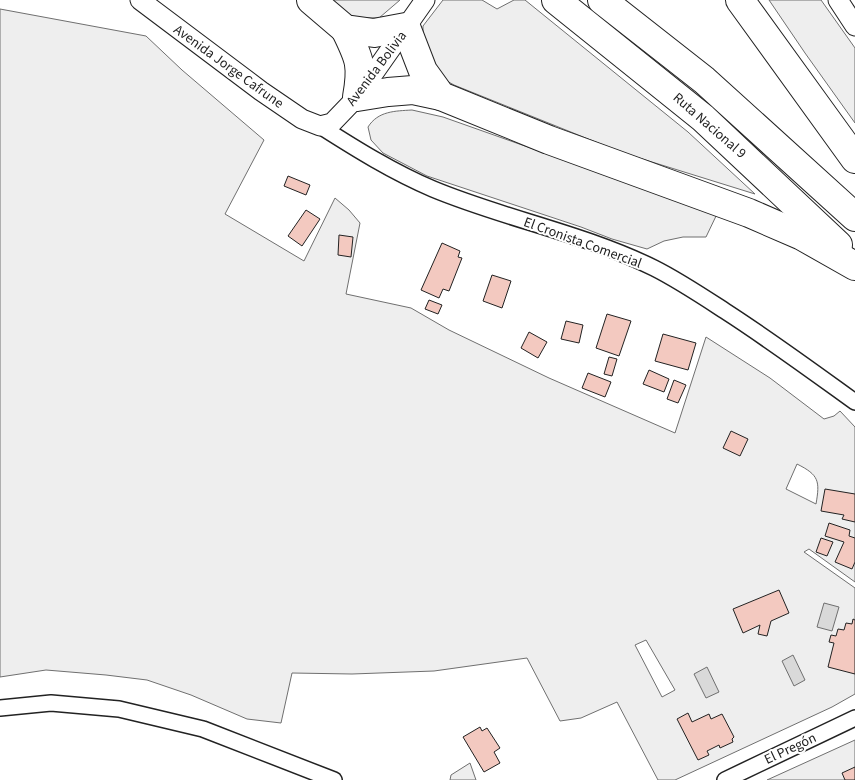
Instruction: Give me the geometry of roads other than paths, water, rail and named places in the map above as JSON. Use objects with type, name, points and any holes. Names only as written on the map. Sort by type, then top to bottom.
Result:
[{"type":"highway","points":[[311,0],[345,29],[358,55],[361,75],[357,97],[413,90],[441,96],[549,140],[749,213],[802,236],[855,266]]},
{"type":"highway","name":"Ruta Nacional 9","points":[[556,0],[703,118],[855,260]]},
{"type":"highway","points":[[602,0],[704,80],[855,217]]},
{"type":"highway","points":[[740,0],[855,158]]},
{"type":"highway","points":[[345,29],[374,33],[406,27],[423,71],[441,96]]},
{"type":"street","name":"Avenida Jorge Cafrune","points":[[140,0],[302,120],[320,126]]},
{"type":"street","name":"Avenida Bolivia","points":[[320,126],[332,123],[357,97],[425,0]]},
{"type":"street","points":[[838,0],[855,26]]},
{"type":"street","name":"El Cronista Comercial","points":[[320,126],[368,157],[432,189],[494,212],[558,230],[654,268],[695,291],[764,336],[855,402]]},
{"type":"street","points":[[0,708],[51,704],[119,709],[203,729],[334,780]]},
{"type":"street","name":"El Pregón","points":[[725,780],[855,718]]}]
